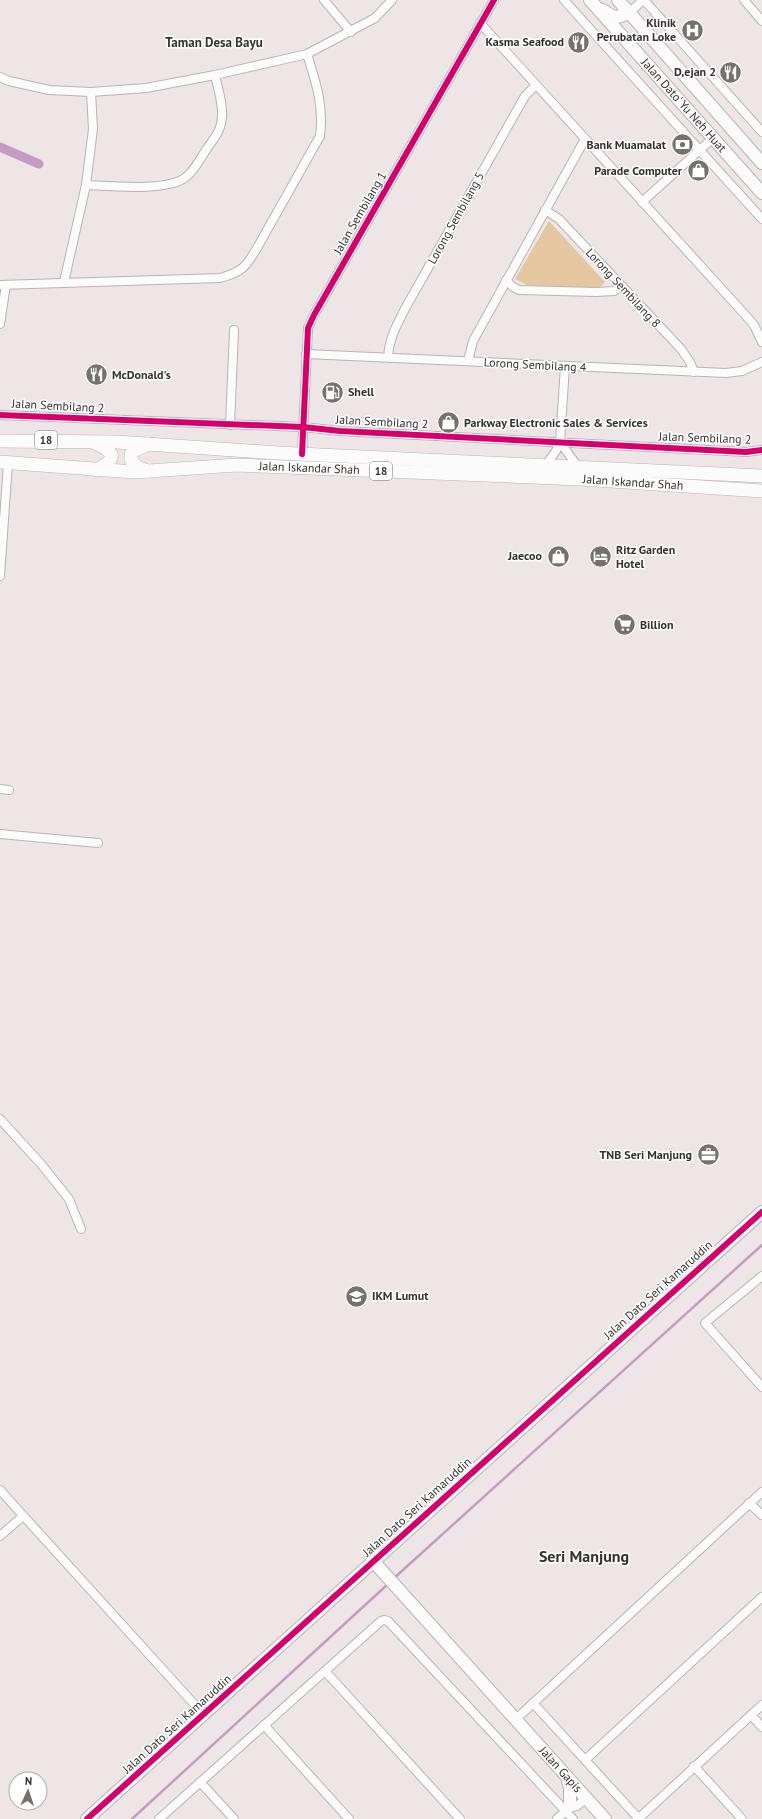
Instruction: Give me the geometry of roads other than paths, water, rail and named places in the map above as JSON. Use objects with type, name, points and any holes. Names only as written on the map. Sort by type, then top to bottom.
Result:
[{"type":"main road","name":"Jalan Iskandar Shah","points":[[0,441],[92,441],[302,454],[762,476]]},
{"type":"main road","points":[[92,441],[107,448],[111,452],[112,458],[109,463],[96,470]]},
{"type":"main road","points":[[148,472],[137,467],[131,460],[131,454],[135,450],[149,444]]},
{"type":"main road","name":"Jalan Iskandar Shah","points":[[4,462],[96,470],[148,472],[237,465],[581,479],[762,491]]},
{"type":"street","points":[[324,0],[351,32]]},
{"type":"street","points":[[0,77],[10,81],[49,90],[91,92],[146,88],[215,75],[307,54],[375,18],[392,0]]},
{"type":"street","name":"Jalan Sembilang 1","points":[[302,454],[308,328],[480,22],[494,0]]},
{"type":"street","points":[[564,0],[762,219]]},
{"type":"street","name":"Jalan Dato' Yu Neh Huat","points":[[618,0],[762,163]]},
{"type":"street","points":[[590,1],[611,17],[619,18],[630,12],[643,0],[762,132]]},
{"type":"street","name":"Jalan Dato' Yu Neh Huat","points":[[590,1],[762,193]]},
{"type":"street","points":[[746,1],[762,21]]},
{"type":"street","points":[[480,22],[754,325],[762,342]]},
{"type":"street","points":[[0,324],[3,285],[220,278],[236,274],[248,263],[320,136],[322,118],[320,94],[307,54]]},
{"type":"street","points":[[86,185],[142,188],[167,184],[185,178],[196,166],[218,132],[222,121],[221,103],[215,75]]},
{"type":"street","name":"Lorong Sembilang 5","points":[[388,357],[388,346],[406,307],[525,96],[536,85]]},
{"type":"street","points":[[64,282],[86,185],[93,129],[91,92]]},
{"type":"street","points":[[642,202],[713,138]]},
{"type":"street","points":[[468,362],[473,341],[585,139]]},
{"type":"street","name":"Lorong Sembilang 8","points":[[545,210],[559,219],[686,355],[694,372]]},
{"type":"street","points":[[506,280],[513,287],[520,290],[596,292],[614,291],[622,286]]},
{"type":"street","points":[[230,425],[234,330]]},
{"type":"street","name":"Lorong Sembilang 4","points":[[306,354],[726,373],[742,371],[762,362]]},
{"type":"street","points":[[545,466],[556,451],[560,442],[565,366]]},
{"type":"street","name":"Jalan Sembilang 2","points":[[0,415],[303,427],[358,432],[746,452],[762,450]]},
{"type":"street","points":[[560,442],[578,467]]},
{"type":"street","points":[[0,576],[4,462]]},
{"type":"street","points":[[0,789],[9,790]]},
{"type":"street","points":[[0,834],[98,843]]},
{"type":"street","points":[[0,1119],[41,1164],[68,1199],[81,1229]]},
{"type":"street","name":"Jalan Dato Seri Kamaruddin","points":[[88,1819],[762,1212]]},
{"type":"street","points":[[762,1276],[705,1323],[762,1387]]},
{"type":"street","points":[[0,1490],[204,1715]]},
{"type":"street","points":[[516,1719],[762,1492]]},
{"type":"street","points":[[749,1503],[762,1515]]},
{"type":"street","points":[[0,1536],[23,1516]]},
{"type":"street","name":"Jalan Gapis","points":[[374,1562],[566,1776],[575,1803],[597,1810],[605,1819]]},
{"type":"street","points":[[585,1760],[762,1597]]},
{"type":"street","points":[[159,1819],[325,1670],[384,1620],[388,1621],[575,1803]]},
{"type":"street","points":[[325,1670],[460,1819]]},
{"type":"street","points":[[533,1703],[638,1819],[762,1705]]},
{"type":"street","points":[[751,1715],[762,1727]]},
{"type":"street","points":[[264,1726],[349,1819]]},
{"type":"street","points":[[694,1766],[742,1819]]},
{"type":"street","points":[[200,1782],[234,1819]]},
{"type":"street","points":[[557,1819],[575,1803]]},
{"type":"street","points":[[573,1819],[575,1803]]},
{"type":"waterway","points":[[0,147],[39,164]]},
{"type":"waterway","points":[[393,1579],[762,1245]]},
{"type":"waterway","points":[[132,1819],[388,1584]]},
{"type":"place","name":"Klinik Perubatan Loke","points":[[692,30]]},
{"type":"place","name":"Kasma Seafood","points":[[579,42]]},
{"type":"place","name":"D,ejan 2","points":[[731,72]]},
{"type":"place","name":"Bank Muamalat","points":[[682,145]]},
{"type":"place","name":"Parade Computer","points":[[698,171]]},
{"type":"place","name":"McDonald's","points":[[96,375]]},
{"type":"place","name":"Shell","points":[[332,392]]},
{"type":"place","name":"Parkway Electronic Sales & Services","points":[[448,423]]},
{"type":"place","name":"Jaecoo","points":[[558,556]]},
{"type":"place","name":"Ritz Garden Hotel","points":[[601,557]]},
{"type":"place","name":"Billion","points":[[624,625]]},
{"type":"place","name":"TNB Seri Manjung","points":[[708,1155]]},
{"type":"place","name":"IKM Lumut","points":[[356,1296]]},
{"type":"district","name":"Taman Desa Bayu","points":[[214,42]]},
{"type":"district","name":"Seri Manjung","points":[[584,1556]]}]
